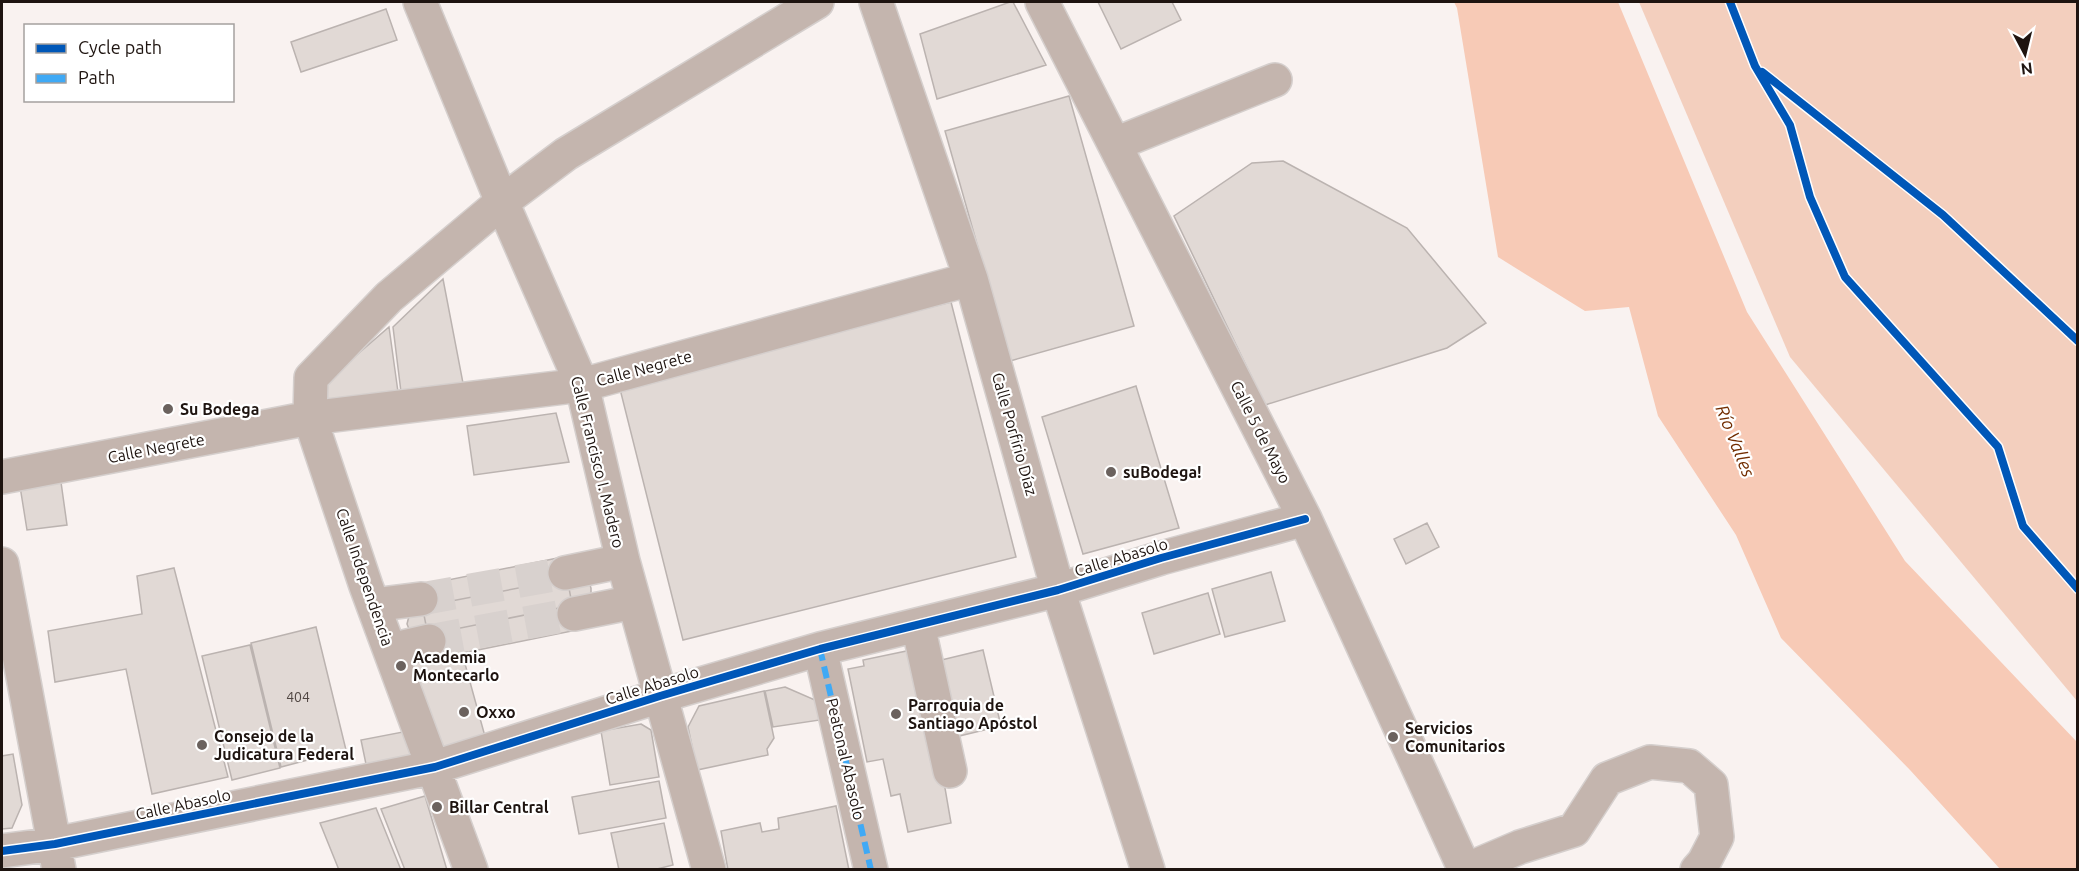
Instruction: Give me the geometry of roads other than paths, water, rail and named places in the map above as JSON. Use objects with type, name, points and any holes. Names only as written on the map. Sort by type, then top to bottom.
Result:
[{"type":"street","name":"Calle Francisco I. Madero","points":[[420,2],[502,202],[582,385],[622,561],[709,870]]},
{"type":"street","points":[[310,418],[311,378],[389,297],[502,202],[566,154],[817,2]]},
{"type":"street","name":"Calle Porfirio Díaz","points":[[876,2],[971,279],[1058,590],[1148,870]]},
{"type":"street","name":"Calle 5 de Mayo","points":[[1042,2],[1305,519],[1466,870]]},
{"type":"street","points":[[1115,144],[1275,80]]},
{"type":"street","name":"Calle Negrete","points":[[2,477],[310,418],[582,385],[971,279]]},
{"type":"street","name":"Calle Independencia","points":[[310,418],[373,605],[435,767],[471,870]]},
{"type":"street","name":"Calle Abasolo","points":[[2,851],[57,857],[435,767],[660,696],[820,649],[1058,590],[1161,558],[1305,519]]},
{"type":"street","points":[[565,573],[622,561]]},
{"type":"street","points":[[2,564],[57,857]]},
{"type":"street","points":[[373,605],[421,599]]},
{"type":"street","points":[[574,614],[634,602]]},
{"type":"street","points":[[918,625],[950,771]]},
{"type":"street","points":[[390,650],[429,641]]},
{"type":"street","name":"Peatonal Abasolo","points":[[820,649],[871,870]]},
{"type":"street","points":[[1466,870],[1520,847],[1574,830],[1606,779],[1650,762],[1689,766],[1711,785],[1717,837],[1704,862],[1697,870]]},
{"type":"water","name":"Río Valles","points":[[1454,2],[1618,2],[1747,312],[1905,561],[2077,742],[2077,869],[2000,869],[1910,770],[1781,638],[1736,535],[1658,416],[1629,307],[1585,311],[1498,257],[1457,8]]},
{"type":"tunnel","points":[[421,599],[565,573]]},
{"type":"tunnel","points":[[429,641],[574,614]]},
{"type":"place","name":"Su Bodega","points":[[168,409]]},
{"type":"place","name":"suBodega!","points":[[1111,472]]},
{"type":"place","name":"Academia Montecarlo","points":[[401,666]]},
{"type":"place","name":"Oxxo","points":[[464,712]]},
{"type":"place","name":"Parroquia de Santiago Apóstol","points":[[896,714]]},
{"type":"place","name":"Servicios Comunitarios","points":[[1393,737]]},
{"type":"place","name":"Consejo de la Judicatura Federal","points":[[202,745]]},
{"type":"place","name":"Billar Central","points":[[437,807]]}]
